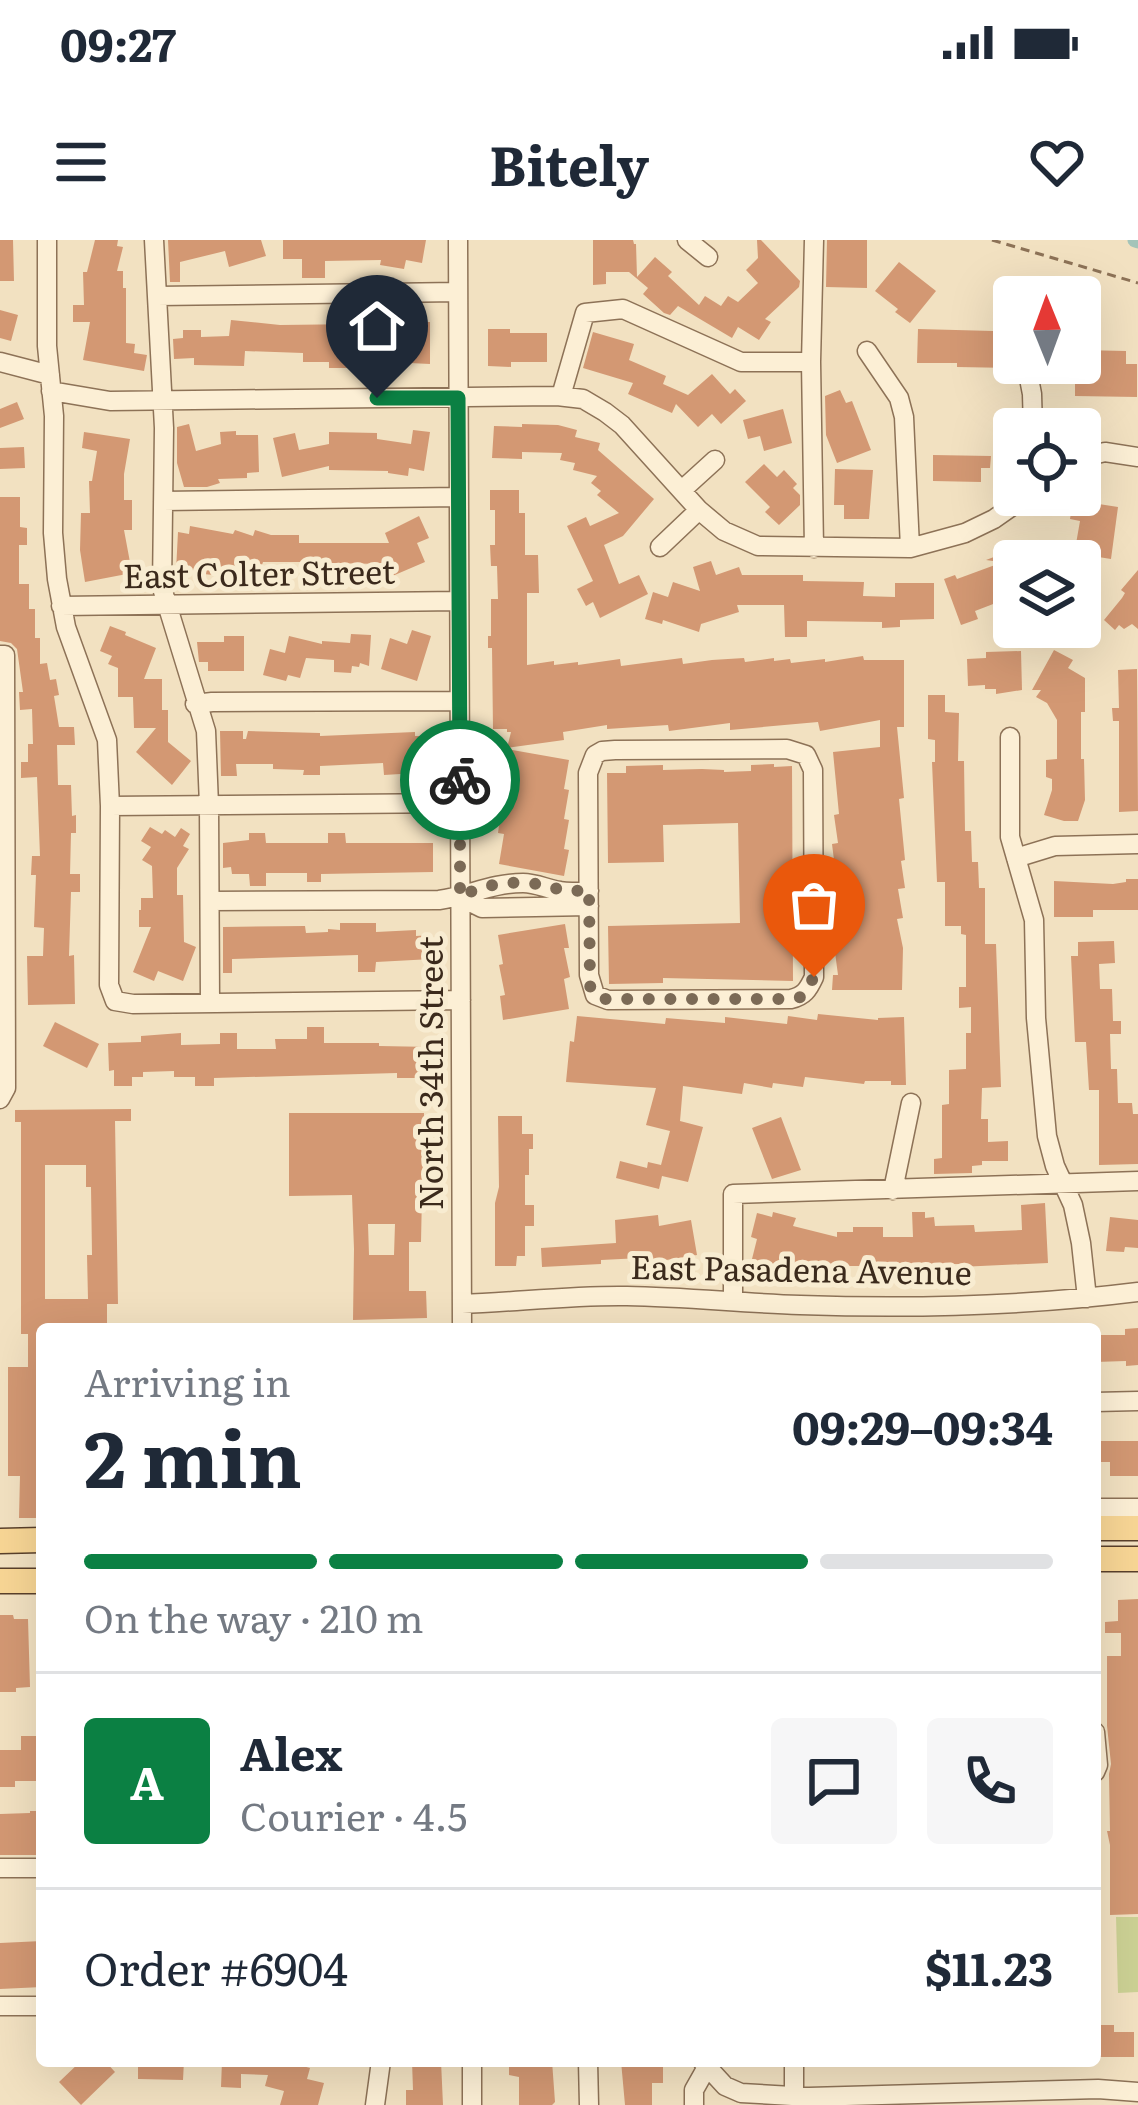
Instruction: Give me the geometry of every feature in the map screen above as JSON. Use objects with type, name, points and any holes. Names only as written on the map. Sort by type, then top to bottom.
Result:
[{"type":"main road","points":[[1101,1528],[1138,1528]]},
{"type":"main road","points":[[0,1541],[36,1540]]},
{"type":"main road","points":[[1101,1559],[1138,1559]]},
{"type":"main road","points":[[0,1581],[36,1581]]},
{"type":"street","points":[[47,240],[53,533],[62,606],[106,740],[109,985],[116,1001],[461,1000]]},
{"type":"street","points":[[154,240],[162,401],[162,588],[206,731],[210,1003]]},
{"type":"street","name":"North 34th Street","points":[[458,240],[462,1323]]},
{"type":"street","points":[[687,240],[708,257]]},
{"type":"street","points":[[814,240],[814,548]]},
{"type":"street","points":[[157,296],[458,292]]},
{"type":"street","points":[[561,396],[585,313],[623,309],[741,362],[811,362]]},
{"type":"street","points":[[867,351],[899,398],[904,417],[910,548]]},
{"type":"street","points":[[0,362],[110,401],[583,399],[622,425],[724,532],[758,546],[910,548],[965,533],[998,516]]},
{"type":"street","points":[[1101,453],[1138,457]]},
{"type":"street","points":[[682,490],[715,460]]},
{"type":"street","points":[[163,501],[458,497]]},
{"type":"street","points":[[660,547],[699,510]]},
{"type":"street","name":"East Colter Street","points":[[62,606],[458,601]]},
{"type":"street","points":[[0,655],[4,656],[5,974],[5,1088],[0,1099]]},
{"type":"street","points":[[195,704],[459,700]]},
{"type":"street","points":[[1010,737],[1010,837],[1034,920],[1036,1018],[1047,1136],[1073,1205],[1087,1298]]},
{"type":"street","points":[[787,749],[806,755],[814,770],[814,977],[801,997],[608,1000],[595,995],[589,975],[589,898],[588,772],[595,754],[787,749]]},
{"type":"street","points":[[110,806],[460,803]]},
{"type":"street","points":[[1016,858],[1054,846],[1138,844]]},
{"type":"street","points":[[210,901],[439,900],[518,883],[589,898]]},
{"type":"street","points":[[518,883],[518,908]]},
{"type":"street","points":[[460,897],[482,908],[589,898]]},
{"type":"street","points":[[893,1190],[911,1103]]},
{"type":"street","points":[[733,1301],[733,1194],[1138,1181]]},
{"type":"street","name":"East Pasadena Avenue","points":[[463,1304],[582,1296],[932,1306],[1138,1292]]},
{"type":"street","points":[[1101,1402],[1138,1401]]},
{"type":"street","points":[[1101,1508],[1138,1508]]},
{"type":"street","points":[[0,1868],[36,1868]]},
{"type":"street","points":[[0,2006],[36,2006]]},
{"type":"street","points":[[375,2105],[380,2067]]},
{"type":"street","points":[[472,2067],[472,2105]]},
{"type":"street","points":[[588,2067],[589,2105]]},
{"type":"street","points":[[694,2105],[703,2067]]},
{"type":"street","points":[[707,2067],[725,2086],[742,2093],[794,2101],[1098,2089],[1138,2092]]},
{"type":"street","points":[[794,2067],[794,2101]]},
{"type":"path","points":[[992,240],[1138,283]]},
{"type":"green space","points":[[1116,1917],[1138,1917],[1138,1992],[1118,1993]]},
{"type":"building","points":[[0,240],[13,240],[14,281],[0,281]]},
{"type":"building","points":[[95,240],[118,240],[117,246],[123,247],[117,271],[123,271],[126,288],[126,343],[135,344],[134,353],[147,355],[144,371],[83,360],[90,322],[73,322],[73,305],[84,305],[83,272],[87,272]]},
{"type":"building","points":[[168,240],[261,240],[266,256],[229,267],[225,251],[180,262],[180,282],[170,282]]},
{"type":"building","points":[[283,240],[426,240],[422,263],[406,260],[404,269],[380,265],[381,260],[325,261],[325,278],[302,278],[302,259],[283,259]]},
{"type":"building","points":[[593,240],[633,240],[637,277],[655,257],[699,305],[705,296],[721,306],[728,296],[738,302],[758,283],[746,270],[758,258],[757,240],[800,281],[799,287],[765,319],[771,322],[759,340],[738,327],[732,338],[678,306],[670,315],[664,313],[643,294],[648,288],[629,272],[606,272],[606,284],[593,285]]},
{"type":"building","points":[[827,240],[867,240],[867,288],[826,287]]},
{"type":"building","points":[[899,262],[936,291],[910,323],[875,291]]},
{"type":"building","points":[[0,310],[18,315],[11,341],[0,338]]},
{"type":"building","points":[[231,320],[361,324],[361,335],[390,335],[390,322],[430,322],[430,364],[348,360],[348,368],[329,368],[329,362],[303,362],[303,353],[245,351],[244,366],[194,365],[194,358],[174,359],[173,339],[183,338],[183,330],[201,330],[201,337],[229,336]]},
{"type":"building","points":[[488,329],[547,333],[547,362],[488,366]]},
{"type":"building","points":[[918,329],[993,331],[993,368],[917,363]]},
{"type":"building","points":[[593,332],[634,344],[629,360],[666,376],[663,384],[688,395],[712,374],[730,394],[735,389],[746,401],[721,424],[712,414],[698,427],[676,404],[672,413],[628,394],[633,383],[583,368]]},
{"type":"building","points":[[1101,350],[1126,351],[1126,364],[1137,364],[1137,397],[1075,396],[1075,384],[1101,384]]},
{"type":"building","points":[[840,390],[846,403],[852,401],[871,450],[837,463],[826,435],[825,396]]},
{"type":"building","points":[[17,402],[24,419],[0,428],[0,409]]},
{"type":"building","points":[[783,409],[792,443],[764,451],[760,436],[748,439],[743,420]]},
{"type":"building","points":[[189,424],[196,451],[221,444],[220,432],[258,435],[259,472],[247,473],[247,478],[218,479],[220,483],[207,487],[184,487],[177,463],[177,427]]},
{"type":"building","points":[[558,425],[577,430],[575,437],[600,443],[598,450],[654,499],[623,536],[604,545],[619,584],[639,575],[648,594],[600,618],[593,602],[586,606],[577,589],[593,581],[567,526],[586,517],[590,526],[619,513],[597,495],[601,491],[591,483],[597,476],[573,470],[575,463],[560,460],[562,453],[522,452],[522,459],[492,458],[494,426]]},
{"type":"building","points":[[413,430],[430,432],[424,471],[409,468],[408,476],[329,470],[329,466],[282,477],[273,438],[295,433],[299,450],[329,444],[329,432],[377,433],[377,439],[411,444]]},
{"type":"building","points":[[84,432],[130,439],[124,500],[132,500],[132,530],[124,530],[132,573],[85,582],[81,513],[90,513],[89,481],[97,451],[82,448]]},
{"type":"building","points":[[24,447],[25,468],[0,469],[0,448]]},
{"type":"building","points":[[933,455],[991,456],[990,468],[981,468],[981,482],[933,481]]},
{"type":"building","points":[[764,464],[777,477],[784,470],[800,495],[800,505],[779,525],[765,512],[770,507],[745,482]]},
{"type":"building","points":[[835,469],[873,470],[869,519],[844,519],[844,505],[834,505]]},
{"type":"building","points":[[490,490],[519,490],[519,513],[525,513],[525,555],[538,555],[539,593],[527,593],[527,665],[620,659],[621,666],[682,658],[683,664],[744,658],[745,662],[790,659],[791,663],[863,656],[864,660],[904,660],[904,727],[897,727],[904,798],[899,799],[905,888],[898,889],[903,918],[897,919],[903,948],[902,990],[832,990],[833,975],[838,975],[833,937],[841,935],[833,877],[832,844],[838,843],[834,815],[839,814],[833,752],[880,747],[880,720],[820,731],[818,722],[730,730],[730,723],[669,731],[668,725],[607,729],[607,725],[563,732],[564,740],[507,748],[511,732],[493,729],[488,636],[491,599],[498,599],[497,566],[491,566],[495,510],[490,510]]},
{"type":"building","points":[[0,497],[20,497],[20,527],[27,528],[27,545],[19,545],[19,584],[29,584],[40,664],[47,663],[50,680],[56,679],[59,727],[74,727],[75,745],[57,745],[58,785],[71,785],[72,816],[76,815],[70,874],[80,874],[80,892],[71,892],[69,956],[74,955],[75,1004],[28,1005],[27,956],[43,956],[44,928],[34,927],[36,875],[31,875],[32,856],[40,856],[37,777],[21,778],[21,762],[28,762],[28,744],[33,744],[32,709],[20,710],[19,692],[23,692],[17,649],[0,641]]},
{"type":"building","points":[[1101,504],[1118,507],[1111,559],[1101,557],[1101,540],[1077,540],[1080,521],[1070,519],[1101,516]]},
{"type":"building","points":[[419,516],[429,538],[417,543],[425,562],[390,577],[384,564],[325,563],[325,570],[304,570],[304,562],[262,565],[245,559],[237,579],[214,571],[213,575],[176,571],[178,532],[189,534],[190,526],[253,536],[255,530],[299,535],[299,543],[389,543],[385,533]]},
{"type":"building","points":[[711,561],[716,575],[739,567],[742,575],[864,582],[863,596],[895,597],[895,583],[934,583],[934,619],[900,620],[900,627],[882,628],[882,622],[807,621],[807,637],[785,637],[784,605],[737,605],[739,612],[701,624],[699,632],[645,619],[653,592],[668,597],[673,582],[700,591],[693,567]]},
{"type":"building","points":[[993,566],[993,604],[975,611],[978,619],[961,625],[944,579],[955,575],[957,579]]},
{"type":"building","points":[[1138,570],[1138,629],[1132,624],[1115,630],[1104,620]]},
{"type":"building","points":[[110,626],[156,648],[144,679],[162,679],[168,742],[191,761],[172,785],[136,752],[156,728],[134,728],[133,697],[118,697],[118,668],[108,664],[112,656],[100,651]]},
{"type":"building","points":[[412,630],[431,636],[417,681],[381,669],[390,638],[407,644]]},
{"type":"building","points":[[351,634],[371,635],[369,666],[360,663],[352,666],[351,673],[334,672],[334,660],[306,658],[300,678],[288,675],[286,681],[263,675],[270,649],[285,653],[289,636],[322,644],[350,643]]},
{"type":"building","points":[[224,636],[244,636],[244,671],[208,671],[208,662],[199,662],[197,642],[224,642]]},
{"type":"building","points":[[1054,650],[1073,660],[1068,668],[1085,678],[1081,759],[1085,800],[1078,821],[1044,815],[1052,790],[1046,760],[1057,759],[1057,720],[1047,703],[1036,697],[1041,690],[1032,690]]},
{"type":"building","points":[[1021,651],[1022,690],[996,694],[996,689],[985,689],[985,685],[968,686],[967,659],[986,658],[986,652]]},
{"type":"building","points":[[1137,669],[1138,811],[1119,812],[1119,721],[1113,721],[1112,708],[1119,708],[1118,670]]},
{"type":"building","points":[[928,695],[945,695],[945,712],[959,713],[965,831],[971,831],[979,888],[985,888],[985,944],[996,944],[1001,1087],[982,1088],[981,1119],[988,1119],[988,1142],[1008,1141],[1008,1161],[982,1161],[972,1166],[972,1173],[934,1174],[934,1159],[942,1158],[942,1105],[949,1104],[949,1070],[966,1069],[971,1007],[959,1008],[959,987],[966,987],[966,935],[961,934],[961,926],[945,926],[945,882],[937,882],[935,740],[928,739]]},
{"type":"building","points":[[220,731],[243,731],[243,739],[248,731],[320,736],[415,732],[415,736],[431,736],[433,772],[384,775],[383,763],[320,766],[320,775],[303,775],[304,770],[273,769],[273,764],[236,764],[237,776],[221,776]]},
{"type":"building","points":[[507,749],[569,760],[564,849],[569,850],[564,876],[499,864],[506,773],[498,772]]},
{"type":"building","points":[[626,766],[724,772],[792,766],[793,981],[663,978],[663,983],[609,984],[608,926],[740,923],[738,823],[663,825],[664,862],[608,863],[607,773],[626,773]]},
{"type":"building","points":[[150,827],[175,837],[181,828],[190,834],[183,846],[189,849],[177,868],[177,895],[183,895],[184,942],[196,947],[183,981],[158,971],[154,981],[133,972],[151,927],[139,927],[141,898],[153,898],[152,866],[142,860],[151,847],[141,841]]},
{"type":"building","points":[[249,833],[265,833],[266,843],[328,843],[328,833],[345,833],[346,843],[433,843],[433,872],[321,874],[321,882],[307,882],[307,873],[266,873],[266,886],[250,886],[249,874],[232,874],[231,867],[223,868],[223,843],[249,840]]},
{"type":"building","points":[[1138,879],[1138,910],[1093,910],[1093,917],[1054,917],[1054,881],[1113,884]]},
{"type":"building","points":[[340,923],[376,923],[376,932],[416,930],[416,936],[431,935],[432,959],[376,962],[375,972],[358,972],[358,955],[232,959],[232,973],[223,973],[223,927],[305,926],[306,933],[340,930]]},
{"type":"building","points":[[565,924],[569,1009],[503,1020],[498,935]]},
{"type":"building","points":[[1114,941],[1115,963],[1099,964],[1100,989],[1112,989],[1113,1021],[1121,1021],[1121,1034],[1110,1034],[1111,1069],[1117,1069],[1118,1103],[1132,1103],[1133,1114],[1138,1114],[1138,1164],[1099,1165],[1099,1090],[1089,1090],[1086,1042],[1075,1042],[1071,956],[1078,956],[1078,942]]},
{"type":"building","points":[[818,1014],[878,1020],[904,1017],[906,1085],[805,1077],[803,1087],[744,1083],[742,1094],[683,1086],[680,1121],[703,1127],[688,1182],[662,1176],[659,1189],[616,1178],[620,1161],[647,1168],[648,1162],[661,1165],[670,1131],[646,1125],[656,1088],[566,1082],[577,1016],[665,1024],[666,1018],[725,1023],[725,1017],[787,1024],[788,1016],[817,1020]]},
{"type":"building","points":[[55,1022],[99,1044],[87,1068],[43,1046]]},
{"type":"building","points":[[307,1027],[324,1027],[324,1043],[433,1047],[432,1072],[418,1072],[417,1078],[397,1078],[397,1073],[214,1078],[214,1086],[195,1086],[195,1077],[174,1077],[174,1071],[143,1072],[143,1077],[132,1077],[132,1086],[114,1086],[114,1070],[109,1071],[108,1043],[181,1033],[181,1045],[220,1044],[220,1033],[237,1033],[237,1049],[276,1049],[275,1039],[307,1039]]},
{"type":"building","points":[[131,1109],[131,1121],[115,1121],[118,1304],[107,1304],[107,1323],[36,1323],[36,1518],[19,1518],[20,1476],[8,1476],[8,1367],[28,1367],[28,1334],[21,1334],[21,1122],[15,1122],[15,1110]],"holes":[[[45,1165],[86,1165],[86,1187],[91,1187],[88,1299],[45,1299]]]},
{"type":"building","points":[[289,1113],[424,1113],[421,1242],[409,1242],[409,1291],[426,1291],[427,1318],[353,1320],[352,1195],[289,1196]],"holes":[[[368,1224],[395,1224],[394,1255],[369,1255]]]},
{"type":"building","points":[[498,1116],[522,1116],[522,1134],[533,1134],[525,1205],[534,1205],[534,1226],[525,1226],[525,1256],[517,1256],[516,1266],[495,1266]]},
{"type":"building","points":[[781,1117],[801,1170],[772,1179],[752,1128]]},
{"type":"building","points":[[1045,1203],[1048,1263],[936,1264],[936,1273],[909,1274],[909,1266],[819,1266],[818,1270],[782,1261],[780,1271],[751,1263],[757,1213],[796,1218],[793,1226],[837,1237],[837,1232],[853,1232],[853,1227],[883,1227],[883,1237],[913,1237],[912,1212],[934,1217],[935,1226],[974,1225],[975,1232],[1022,1230],[1021,1205]]},
{"type":"building","points":[[658,1215],[659,1226],[691,1220],[697,1255],[642,1264],[641,1258],[542,1267],[541,1248],[616,1243],[615,1220]]},
{"type":"building","points":[[1110,1217],[1138,1220],[1138,1248],[1106,1251]]},
{"type":"building","points":[[1138,1328],[1138,1365],[1101,1362],[1101,1335],[1125,1335],[1125,1329]]},
{"type":"building","points":[[1101,1441],[1138,1441],[1138,1476],[1110,1476],[1110,1462],[1101,1462]]},
{"type":"building","points":[[1138,1599],[1138,1914],[1110,1915],[1107,1656],[1121,1656],[1121,1633],[1105,1633],[1105,1622],[1118,1621],[1118,1600]]},
{"type":"building","points":[[0,1615],[28,1619],[30,1687],[16,1688],[16,1692],[0,1692]]},
{"type":"building","points":[[21,1736],[36,1736],[36,1781],[0,1787],[0,1750],[21,1750]]},
{"type":"building","points":[[36,1811],[36,1855],[0,1855],[0,1814]]},
{"type":"building","points":[[36,1941],[36,1987],[0,1989],[0,1943]]},
{"type":"building","points":[[1101,2025],[1114,2025],[1114,2032],[1134,2032],[1134,2057],[1101,2057]]},
{"type":"building","points":[[75,2067],[110,2067],[115,2072],[81,2105],[59,2082]]},
{"type":"building","points":[[138,2067],[184,2067],[183,2080],[138,2079]]},
{"type":"building","points":[[222,2067],[306,2067],[310,2068],[307,2079],[324,2083],[318,2105],[280,2105],[284,2091],[265,2086],[268,2075],[241,2074],[241,2088],[221,2087]]},
{"type":"building","points":[[412,2067],[441,2067],[443,2105],[406,2105],[406,2090],[413,2090]]},
{"type":"building","points":[[509,2067],[552,2067],[555,2102],[519,2105],[519,2077],[509,2075]]},
{"type":"building","points":[[622,2067],[663,2067],[663,2083],[652,2083],[652,2105],[625,2105]]},
{"type":"way so far","points":[[460,780],[460,897],[478,888],[518,883],[556,891],[589,890],[590,986],[601,999],[791,999],[801,997],[814,977]]},
{"type":"route","points":[[377,398],[458,398],[460,780]]}]
